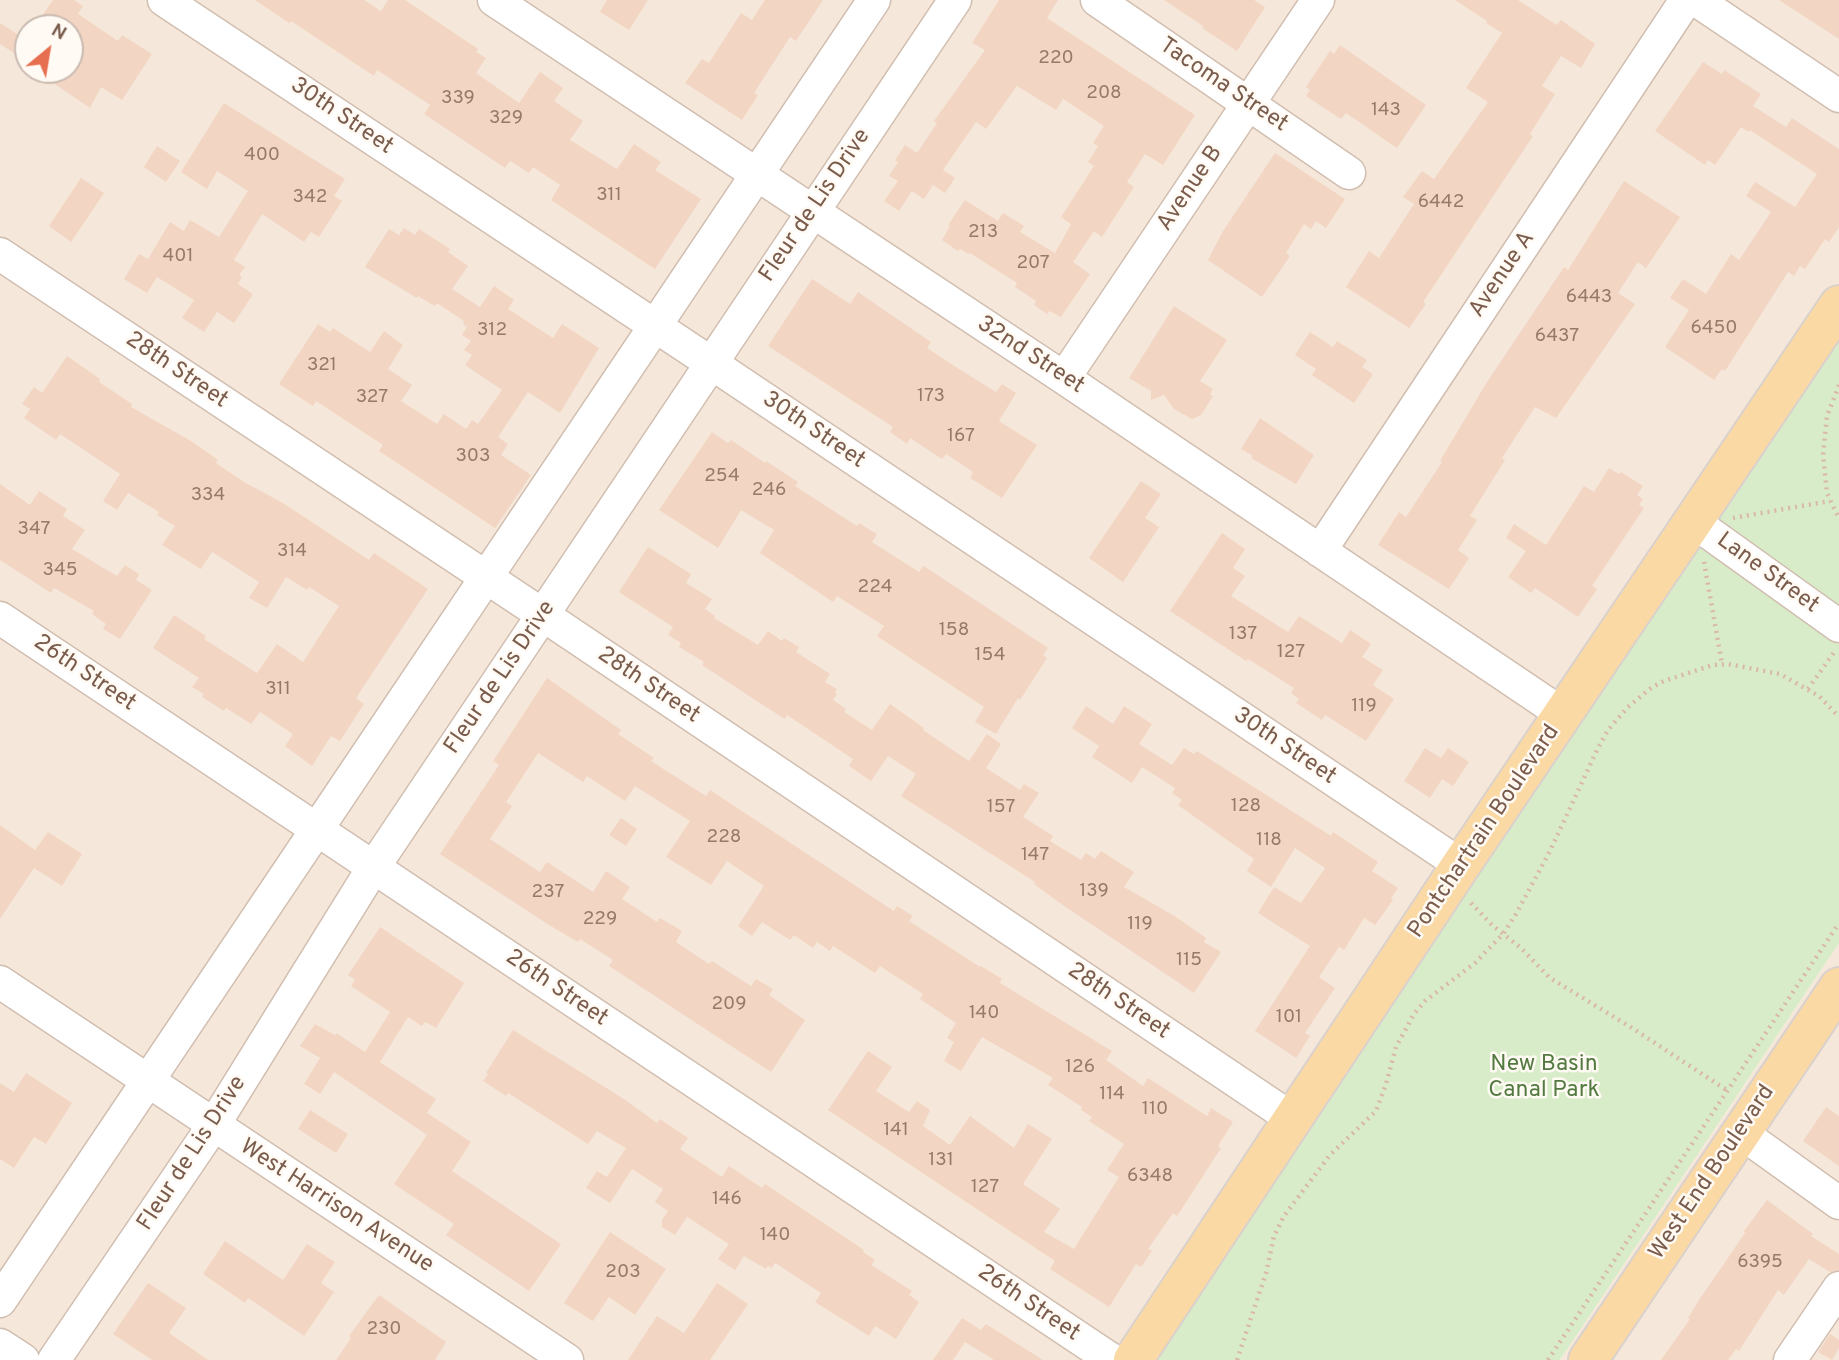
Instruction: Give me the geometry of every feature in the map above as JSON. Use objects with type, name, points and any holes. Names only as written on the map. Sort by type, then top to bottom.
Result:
[{"type":"main road","name":"Pontchartrain Boulevard","points":[[1133,1360],[1455,874],[1564,715],[1709,534],[1839,305]]},
{"type":"main road","name":"West End Boulevard","points":[[1588,1360],[1741,1110],[1839,987]]},
{"type":"street","name":"30th Street","points":[[164,0],[711,363],[1455,874]]},
{"type":"street","name":"32nd Street","points":[[494,0],[1064,378],[1564,715]]},
{"type":"street","points":[[0,1301],[874,0]]},
{"type":"street","name":"Tacoma Street","points":[[1097,0],[1349,173]]},
{"type":"street","name":"Avenue B","points":[[1064,378],[1318,0]]},
{"type":"street","name":"Avenue A","points":[[1320,551],[1686,0]]},
{"type":"street","points":[[1696,0],[1839,96]]},
{"type":"street","name":"Fleur de Lis Drive","points":[[54,1360],[213,1126],[373,868],[952,1]]},
{"type":"street","name":"28th Street","points":[[0,254],[1294,1120]]},
{"type":"street","name":"Lane Street","points":[[1709,534],[1839,626]]},
{"type":"street","name":"26th Street","points":[[0,618],[1112,1360]]},
{"type":"street","name":"West Harrison Avenue","points":[[0,982],[567,1360]]},
{"type":"street","points":[[1741,1110],[1839,1203]]},
{"type":"street","points":[[1790,1360],[1839,1288]]},
{"type":"street","points":[[0,1345],[23,1360]]},
{"type":"path","points":[[1839,385],[1826,416],[1823,455],[1830,500],[1839,519]]},
{"type":"path","points":[[1722,664],[1709,534],[1731,518],[1830,500]]},
{"type":"path","points":[[1808,689],[1839,644]]},
{"type":"path","points":[[1237,1360],[1266,1273],[1274,1236],[1284,1216],[1330,1155],[1376,1111],[1396,1047],[1413,1014],[1425,1001],[1475,963],[1503,934],[1550,850],[1608,730],[1628,707],[1651,688],[1695,670],[1722,664],[1773,672],[1819,696],[1839,718]]},
{"type":"path","points":[[1455,874],[1503,934],[1550,978],[1629,1026],[1741,1110]]},
{"type":"path","points":[[1548,1360],[1741,1110],[1839,923]]},
{"type":"shaded area","points":[[0,0],[1839,0],[1839,334],[1152,1360],[0,1360]]},
{"type":"shaded area","points":[[1839,943],[1839,1360],[1560,1360]]},
{"type":"green space","name":"New Basin Canal Park","points":[[1839,334],[1839,943],[1560,1360],[1152,1360]]},
{"type":"building","points":[[53,0],[74,0],[83,6],[78,14],[44,14]]},
{"type":"building","points":[[255,0],[364,0],[381,11],[388,0],[405,0],[478,49],[476,52],[486,58],[476,73],[519,103],[540,72],[563,88],[554,101],[583,121],[570,140],[617,169],[634,144],[661,162],[655,170],[701,199],[655,269],[551,200],[560,185],[533,167],[529,173],[510,161],[505,168],[424,114],[430,105],[377,70],[374,76]]},
{"type":"building","points":[[607,0],[648,0],[629,30],[600,12]]},
{"type":"building","points":[[765,0],[823,0],[796,41],[790,37],[754,93],[758,95],[742,120],[685,83],[702,59],[709,63],[741,13],[752,20]]},
{"type":"building","points":[[999,0],[1058,0],[1047,18],[1195,115],[1163,165],[1145,154],[1127,182],[1134,187],[1102,237],[1094,231],[1073,262],[1090,274],[1061,317],[1049,311],[1047,314],[1034,305],[1036,301],[1015,287],[1017,283],[970,253],[960,249],[958,251],[942,240],[950,226],[948,225],[965,200],[998,221],[1003,213],[1024,226],[1020,232],[1055,253],[1071,224],[1061,217],[1094,166],[1088,162],[1098,146],[1093,143],[1104,126],[1063,99],[1056,110],[1017,86],[986,129],[976,122],[943,170],[955,178],[945,193],[933,185],[924,199],[912,191],[899,211],[884,201],[898,181],[889,176],[905,145],[917,153],[937,123],[934,121],[985,50],[972,43]]},
{"type":"building","points":[[1164,0],[1254,0],[1265,7],[1237,51]]},
{"type":"building","points":[[1455,0],[1518,0],[1557,25],[1561,20],[1595,44],[1581,68],[1561,56],[1542,86],[1555,94],[1530,134],[1533,136],[1423,302],[1426,304],[1409,328],[1346,287],[1369,251],[1379,258],[1414,204],[1403,197],[1422,171],[1434,179],[1488,102],[1466,88],[1502,33]]},
{"type":"building","points":[[1779,0],[1839,0],[1839,39]]},
{"type":"building","points":[[84,18],[118,41],[122,35],[152,54],[122,100],[101,87],[90,108],[55,84],[84,84]]},
{"type":"building","points":[[0,23],[14,32],[14,53],[0,44]]},
{"type":"building","points":[[1340,45],[1426,105],[1397,148],[1346,113],[1341,119],[1306,96],[1310,90],[1306,87],[1330,51],[1334,54]]},
{"type":"building","points":[[1703,62],[1722,74],[1724,70],[1761,94],[1753,106],[1786,127],[1792,118],[1839,149],[1839,227],[1829,242],[1825,239],[1805,269],[1800,266],[1794,276],[1788,272],[1725,371],[1722,369],[1714,380],[1665,347],[1689,310],[1670,298],[1683,279],[1706,294],[1731,254],[1739,260],[1771,212],[1746,196],[1755,182],[1795,207],[1817,174],[1750,130],[1749,132],[1741,127],[1715,165],[1708,160],[1705,165],[1655,131]]},
{"type":"building","points":[[224,103],[345,179],[334,196],[342,201],[319,237],[311,232],[304,242],[262,214],[234,260],[245,267],[239,275],[242,277],[238,284],[253,294],[234,323],[217,312],[204,332],[182,318],[194,300],[157,277],[147,293],[124,279],[139,254],[148,259],[170,222],[184,231],[190,220],[219,237],[248,191],[217,171],[207,189],[181,172]]},
{"type":"building","points":[[157,146],[180,161],[166,182],[144,167]]},
{"type":"building","points":[[1275,153],[1345,199],[1326,228],[1316,221],[1311,229],[1304,224],[1286,253],[1290,256],[1262,297],[1208,260],[1223,231]]},
{"type":"building","points":[[81,178],[104,193],[71,242],[49,226]]},
{"type":"building","points":[[1624,181],[1680,217],[1646,268],[1638,262],[1618,293],[1635,304],[1556,418],[1535,407],[1502,458],[1505,460],[1470,516],[1477,520],[1458,550],[1469,558],[1449,589],[1378,545],[1399,512],[1406,517],[1442,462],[1440,461],[1487,382],[1564,267],[1568,270]]},
{"type":"building","points":[[404,228],[415,235],[419,229],[450,249],[448,252],[468,266],[452,289],[480,307],[494,286],[514,300],[508,309],[553,338],[562,324],[599,348],[560,413],[528,392],[498,437],[508,444],[501,455],[531,475],[495,528],[379,451],[383,445],[316,401],[313,406],[279,384],[318,324],[330,332],[333,328],[370,352],[384,331],[403,345],[388,369],[412,385],[401,401],[437,424],[444,414],[466,429],[472,420],[478,424],[502,390],[465,365],[472,355],[464,350],[471,341],[462,335],[467,327],[463,324],[464,321],[437,303],[435,306],[418,296],[417,298],[365,267],[389,229],[399,235]]},
{"type":"building","points":[[812,279],[850,304],[858,292],[931,342],[927,348],[959,369],[996,392],[1002,384],[1016,393],[999,421],[1037,445],[1002,498],[970,478],[973,472],[946,454],[942,459],[910,438],[907,444],[890,432],[893,427],[768,346]]},
{"type":"building","points":[[1174,306],[1227,340],[1200,381],[1213,389],[1210,394],[1213,396],[1201,415],[1192,419],[1174,409],[1164,395],[1151,400],[1151,391],[1129,378]]},
{"type":"building","points":[[1310,332],[1333,347],[1337,341],[1367,360],[1362,367],[1373,374],[1354,403],[1312,375],[1316,369],[1295,355]]},
{"type":"building","points":[[67,356],[132,404],[131,407],[191,441],[218,460],[216,463],[244,482],[283,503],[369,560],[374,553],[428,589],[356,698],[364,704],[340,741],[331,736],[312,766],[285,746],[293,734],[260,712],[251,724],[226,708],[224,711],[192,687],[199,678],[153,648],[174,615],[206,636],[204,639],[257,673],[277,644],[303,662],[339,606],[309,587],[307,590],[286,577],[267,608],[249,598],[259,582],[212,552],[201,569],[162,545],[175,526],[157,515],[159,512],[128,493],[117,510],[103,501],[120,474],[60,434],[56,440],[24,418],[30,409],[22,404],[34,387],[42,393]]},
{"type":"building","points":[[1260,418],[1314,455],[1296,484],[1251,458],[1253,456],[1241,449]]},
{"type":"building","points":[[712,432],[728,443],[731,440],[765,463],[766,461],[798,482],[795,486],[857,526],[859,523],[877,534],[872,542],[919,572],[924,566],[1048,648],[1043,655],[1047,658],[996,734],[975,722],[984,707],[877,636],[884,626],[837,596],[833,602],[760,553],[774,530],[741,510],[718,548],[659,510]]},
{"type":"building","points":[[1609,468],[1643,486],[1637,495],[1643,499],[1639,505],[1644,508],[1592,586],[1597,589],[1578,617],[1535,588],[1531,593],[1508,577],[1526,551],[1506,538],[1514,524],[1546,545],[1584,486],[1594,492]]},
{"type":"building","points":[[1141,481],[1161,494],[1145,518],[1159,527],[1123,582],[1089,558]]},
{"type":"building","points":[[0,484],[30,505],[39,491],[67,509],[63,516],[85,530],[72,549],[117,576],[125,565],[139,574],[136,580],[152,590],[120,639],[103,629],[106,624],[92,614],[94,611],[54,588],[51,593],[0,560]]},
{"type":"building","points":[[1222,533],[1245,549],[1233,568],[1245,576],[1231,596],[1288,632],[1299,616],[1342,643],[1350,630],[1371,644],[1362,657],[1383,670],[1373,685],[1394,699],[1366,741],[1325,715],[1322,720],[1296,703],[1299,699],[1291,693],[1294,688],[1248,659],[1246,661],[1170,611]]},
{"type":"building","points":[[648,547],[691,574],[686,583],[712,599],[705,609],[715,616],[714,618],[758,645],[768,631],[782,641],[784,638],[799,647],[796,652],[830,674],[825,682],[837,689],[833,700],[846,709],[844,712],[872,730],[890,704],[969,761],[987,734],[1001,744],[986,768],[1020,790],[1024,784],[1039,793],[1023,817],[1053,836],[1050,841],[1081,860],[1086,853],[1095,859],[1101,851],[1134,872],[1124,887],[1173,915],[1206,938],[1204,942],[1221,952],[1194,993],[1064,906],[1034,884],[1035,882],[901,796],[916,774],[888,756],[871,781],[849,766],[853,759],[787,715],[785,719],[752,698],[679,647],[681,643],[668,635],[673,627],[619,592]]},
{"type":"building","points":[[547,678],[621,730],[618,734],[654,758],[651,761],[706,796],[710,790],[894,911],[897,906],[913,916],[909,921],[1002,979],[1000,983],[1112,1051],[1106,1060],[1143,1086],[1148,1078],[1207,1116],[1211,1108],[1233,1122],[1218,1146],[1221,1148],[1177,1216],[1173,1213],[1148,1249],[1152,1251],[1141,1267],[1136,1264],[1109,1307],[1050,1269],[1055,1261],[828,1110],[868,1051],[892,1067],[876,1091],[909,1112],[917,1101],[930,1110],[923,1126],[950,1145],[970,1116],[1014,1148],[1028,1124],[1052,1139],[1023,1184],[1060,1209],[1044,1232],[1074,1249],[1119,1177],[1107,1170],[1124,1144],[1089,1121],[1092,1117],[1081,1110],[1082,1107],[1048,1085],[1053,1078],[982,1037],[961,1071],[944,1061],[954,1042],[947,1038],[956,1023],[920,999],[923,994],[880,966],[875,973],[833,946],[830,951],[817,942],[813,948],[794,935],[790,940],[762,922],[752,936],[738,926],[764,886],[727,861],[711,885],[666,857],[690,821],[635,786],[625,801],[587,776],[583,782],[538,753],[506,802],[512,806],[490,839],[540,872],[547,862],[593,892],[606,871],[630,887],[622,899],[657,922],[660,918],[682,931],[676,942],[709,964],[712,961],[751,986],[756,979],[773,989],[769,995],[805,1020],[771,1072],[609,966],[613,960],[580,939],[578,942],[549,925],[440,854],[499,765],[493,761]]},
{"type":"building","points":[[1086,706],[1113,724],[1124,706],[1152,724],[1139,744],[1172,765],[1184,748],[1194,754],[1197,751],[1331,836],[1333,832],[1378,862],[1372,871],[1398,888],[1375,925],[1364,918],[1344,950],[1339,947],[1319,977],[1335,988],[1305,1033],[1310,1036],[1296,1058],[1255,1031],[1310,946],[1258,913],[1274,887],[1301,903],[1325,868],[1295,848],[1271,887],[1247,871],[1254,859],[1178,805],[1182,800],[1172,793],[1175,788],[1142,767],[1132,783],[1092,757],[1099,746],[1072,728]]},
{"type":"building","points":[[1425,748],[1441,758],[1448,748],[1469,762],[1453,786],[1442,779],[1430,798],[1404,781]]},
{"type":"building","points":[[621,818],[637,829],[626,846],[609,835]]},
{"type":"building","points":[[0,825],[35,850],[48,832],[82,854],[62,886],[34,868],[0,919]]},
{"type":"building","points":[[380,927],[464,983],[436,1028],[425,1022],[422,1026],[408,1017],[380,1062],[436,1099],[427,1113],[471,1142],[452,1171],[561,1244],[529,1291],[446,1235],[454,1224],[394,1184],[427,1135],[334,1072],[320,1094],[304,1084],[320,1058],[300,1046],[315,1024],[335,1035],[336,1033],[365,1052],[390,1012],[351,986],[355,980],[348,975]]},
{"type":"building","points":[[513,1030],[624,1099],[657,1123],[660,1119],[688,1138],[680,1149],[722,1177],[729,1166],[762,1188],[765,1184],[864,1250],[863,1252],[875,1260],[871,1265],[912,1291],[909,1295],[919,1302],[896,1339],[875,1326],[869,1336],[815,1302],[821,1293],[775,1263],[772,1268],[768,1266],[766,1269],[744,1256],[735,1270],[718,1259],[729,1244],[687,1217],[675,1235],[662,1227],[662,1220],[668,1211],[655,1202],[663,1189],[632,1169],[610,1203],[586,1188],[597,1171],[607,1177],[626,1148],[597,1131],[588,1144],[508,1093],[506,1096],[483,1081]]},
{"type":"building","points":[[26,1073],[72,1103],[46,1144],[34,1137],[14,1168],[0,1159],[0,1083],[14,1092]]},
{"type":"building","points":[[1826,1107],[1839,1116],[1839,1166],[1803,1141]]},
{"type":"building","points":[[310,1110],[348,1134],[336,1153],[298,1129]]},
{"type":"building","points":[[1767,1200],[1813,1234],[1811,1236],[1839,1254],[1839,1270],[1830,1272],[1809,1259],[1784,1295],[1778,1290],[1739,1351],[1736,1349],[1728,1360],[1661,1360],[1690,1319],[1688,1318],[1699,1300],[1744,1231]]},
{"type":"building","points":[[610,1232],[666,1269],[635,1315],[609,1297],[593,1321],[564,1303]]},
{"type":"building","points":[[225,1241],[283,1280],[307,1244],[335,1262],[321,1283],[334,1292],[304,1336],[248,1298],[245,1303],[203,1274]]},
{"type":"building","points":[[148,1283],[186,1308],[169,1333],[208,1360],[152,1360],[113,1334]]},
{"type":"building","points":[[717,1283],[748,1304],[710,1360],[628,1360],[657,1316],[684,1333]]},
{"type":"building","points":[[379,1295],[446,1342],[435,1360],[336,1360],[351,1338],[349,1336]]},
{"type":"building","points":[[962,1318],[981,1330],[986,1324],[1043,1360],[994,1360],[965,1342],[953,1360],[933,1360]]},
{"type":"building","points":[[1830,1334],[1839,1340],[1839,1348],[1832,1360],[1818,1352]]}]
